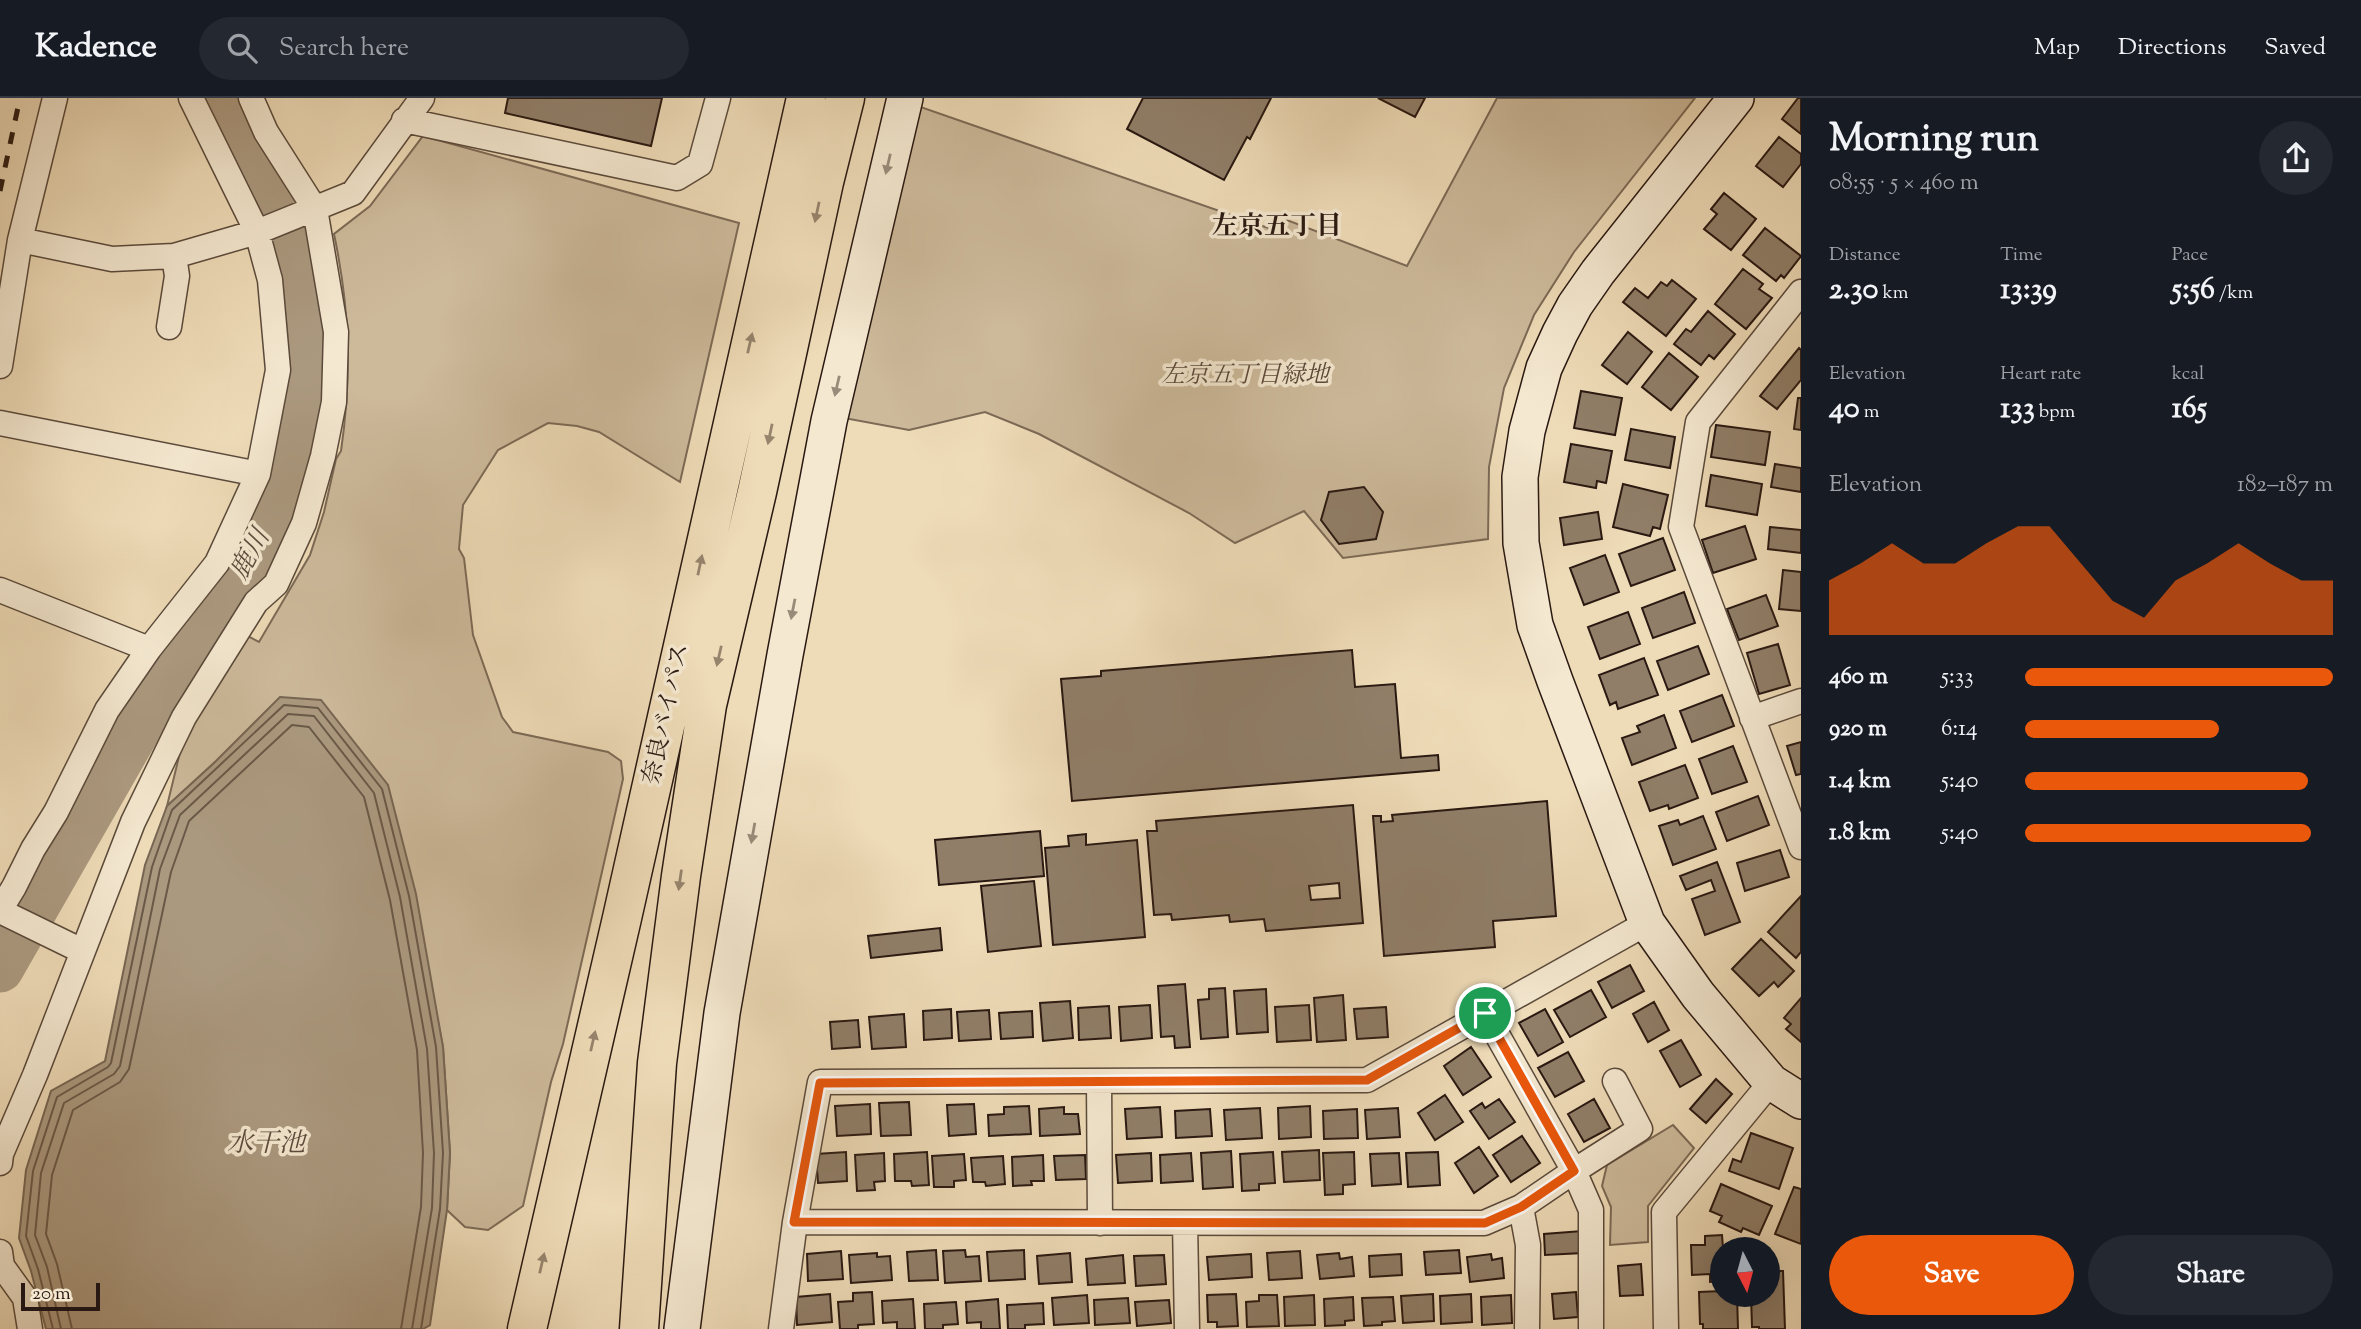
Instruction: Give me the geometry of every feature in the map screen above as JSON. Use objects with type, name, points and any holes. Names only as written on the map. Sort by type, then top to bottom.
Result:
[{"type":"highway","name":"奈良バイパス","points":[[527,1329],[806,98]]},
{"type":"highway","name":"奈良バイパス","points":[[637,1329],[643,1286],[657,1063],[707,705],[845,98]]},
{"type":"street","points":[[0,366],[20,240],[55,98]]},
{"type":"street","points":[[82,951],[0,911],[80,768],[107,710],[149,649],[218,563],[258,474],[278,370],[264,230],[191,98]]},
{"type":"street","points":[[0,1163],[1,1154],[35,1075],[133,822],[184,717],[256,602],[276,584],[304,523],[323,456],[334,402],[336,332],[307,212],[251,98]]},
{"type":"street","points":[[20,240],[112,259],[174,256],[264,230],[354,193],[422,98]]},
{"type":"street","points":[[404,120],[677,178],[700,164],[718,98]]},
{"type":"street","points":[[682,1329],[722,1013],[785,655],[829,421],[905,98]]},
{"type":"street","points":[[1736,98],[1598,272],[1575,305],[1541,379],[1527,431],[1520,477],[1521,543],[1535,625],[1647,923],[1698,995],[1771,1082],[1801,1101]]},
{"type":"street","points":[[169,327],[177,275],[174,256]]},
{"type":"street","points":[[1801,292],[1698,422],[1681,527],[1801,847]]},
{"type":"street","points":[[0,424],[258,474]]},
{"type":"street","points":[[0,590],[149,649]]},
{"type":"street","points":[[1752,718],[1801,701]]},
{"type":"street","points":[[781,1329],[794,1222],[820,1083],[1367,1080],[1647,923]]},
{"type":"street","points":[[1485,1013],[1574,1171],[1591,1210],[1591,1329]]},
{"type":"street","points":[[1099,1081],[1100,1223]]},
{"type":"street","points":[[794,1222],[1485,1223],[1521,1207],[1640,1129],[1615,1081]]},
{"type":"street","points":[[1666,1329],[1664,1212],[1771,1082]]},
{"type":"street","points":[[1521,1207],[1528,1245],[1527,1329]]},
{"type":"street","points":[[1185,1223],[1186,1329]]},
{"type":"street","points":[[0,1252],[2,1266],[25,1298],[30,1329]]},
{"type":"green space","name":"左京五丁目緑地","points":[[1497,98],[1695,98],[1574,252],[1534,315],[1504,388],[1489,467],[1488,539],[1343,558],[1304,511],[1235,543],[1189,513],[1039,434],[985,412],[909,430],[844,418],[915,105],[1271,229],[1287,220],[1407,266]]},
{"type":"green space","points":[[423,136],[739,223],[680,482],[599,432],[548,423],[498,450],[463,505],[459,549],[464,558],[473,635],[502,717],[513,732],[608,752],[621,761],[623,779],[523,1206],[488,1230],[465,1227],[447,1210],[450,1153],[443,1047],[428,972],[214,763],[167,806],[183,740],[246,635],[259,642],[310,555],[324,512],[336,459],[341,451],[348,369],[346,316],[334,234],[370,206]]},
{"type":"green space","points":[[1673,1125],[1694,1148],[1648,1206],[1648,1242],[1610,1245],[1611,1207],[1602,1186],[1607,1165]]},
{"type":"water","name":"水干池","points":[[280,697],[321,700],[388,785],[416,894],[443,1047],[450,1153],[447,1210],[430,1325],[423,1329],[46,1329],[31,1271],[19,1238],[26,1170],[51,1091],[105,1061],[145,865],[167,806]]},
{"type":"building","points":[[508,98],[662,98],[651,146],[505,113]]},
{"type":"building","points":[[1143,98],[1271,98],[1250,139],[1247,137],[1224,180],[1127,129]]},
{"type":"building","points":[[1378,98],[1425,98],[1415,117]]},
{"type":"building","points":[[1798,98],[1801,98],[1801,134],[1782,119]]},
{"type":"building","points":[[1779,137],[1801,154],[1801,164],[1783,187],[1756,166]]},
{"type":"building","points":[[1724,193],[1756,219],[1731,250],[1704,229],[1717,214],[1711,209]]},
{"type":"building","points":[[1765,228],[1801,256],[1784,278],[1781,275],[1776,281],[1743,255]]},
{"type":"building","points":[[1743,269],[1763,284],[1759,289],[1772,298],[1746,329],[1715,304]]},
{"type":"building","points":[[1672,280],[1696,299],[1666,336],[1623,302],[1635,288],[1648,298],[1661,282],[1667,286]]},
{"type":"building","points":[[1708,311],[1735,334],[1714,359],[1709,355],[1701,365],[1674,344],[1686,329],[1691,332]]},
{"type":"building","points":[[1628,332],[1652,352],[1627,384],[1602,365]]},
{"type":"building","points":[[1799,348],[1801,380],[1777,409],[1760,396]]},
{"type":"building","points":[[1669,353],[1698,377],[1671,410],[1642,387]]},
{"type":"building","points":[[1581,391],[1622,398],[1615,435],[1574,428]]},
{"type":"building","points":[[1798,398],[1801,398],[1801,430],[1794,429]]},
{"type":"building","points":[[1716,425],[1770,432],[1765,465],[1711,457]]},
{"type":"building","points":[[1631,429],[1675,437],[1670,468],[1625,460]]},
{"type":"building","points":[[1571,444],[1612,451],[1606,483],[1597,481],[1596,488],[1564,482]]},
{"type":"building","points":[[1775,464],[1801,468],[1801,492],[1771,487]]},
{"type":"building","points":[[1711,475],[1762,484],[1757,515],[1706,506]]},
{"type":"building","points":[[1623,484],[1668,495],[1660,529],[1653,527],[1650,536],[1613,527]]},
{"type":"building","points":[[1364,487],[1383,512],[1376,539],[1339,544],[1321,520],[1329,492]]},
{"type":"building","points":[[1598,512],[1602,539],[1564,545],[1560,518]]},
{"type":"building","points":[[1745,526],[1756,559],[1713,573],[1702,540]]},
{"type":"building","points":[[1770,527],[1801,530],[1801,553],[1768,549]]},
{"type":"building","points":[[1663,538],[1675,570],[1631,586],[1619,554]]},
{"type":"building","points":[[1605,555],[1619,592],[1584,605],[1570,568]]},
{"type":"building","points":[[1783,570],[1801,572],[1801,611],[1779,609]]},
{"type":"building","points":[[1684,592],[1695,623],[1653,638],[1642,608]]},
{"type":"building","points":[[1766,595],[1778,626],[1739,640],[1727,609]]},
{"type":"building","points":[[1628,612],[1640,644],[1600,659],[1588,627]]},
{"type":"building","points":[[1778,644],[1790,685],[1759,694],[1747,653]]},
{"type":"building","points":[[1698,646],[1709,674],[1668,690],[1657,661]]},
{"type":"building","points":[[1352,650],[1355,687],[1395,684],[1401,758],[1438,755],[1439,770],[1072,801],[1061,679],[1101,676],[1101,671]]},
{"type":"building","points":[[1644,658],[1658,695],[1618,709],[1616,702],[1610,705],[1599,675]]},
{"type":"building","points":[[1722,695],[1734,726],[1692,742],[1680,711]]},
{"type":"building","points":[[1664,715],[1676,748],[1632,765],[1622,738],[1640,732],[1637,726]]},
{"type":"building","points":[[1801,742],[1801,774],[1796,775],[1787,746]]},
{"type":"building","points":[[1733,746],[1747,782],[1712,794],[1699,759]]},
{"type":"building","points":[[1685,765],[1698,798],[1669,809],[1668,805],[1650,811],[1639,782]]},
{"type":"building","points":[[1758,796],[1769,825],[1727,841],[1716,812]]},
{"type":"building","points":[[1547,801],[1556,916],[1493,921],[1495,947],[1384,956],[1373,816],[1381,816],[1381,822],[1393,821],[1392,815]]},
{"type":"building","points":[[1353,805],[1363,923],[1266,931],[1264,919],[1230,922],[1229,915],[1172,920],[1171,914],[1154,915],[1147,831],[1157,831],[1156,821]],"holes":[[[1339,883],[1340,898],[1311,900],[1309,886]]]},
{"type":"building","points":[[1703,816],[1716,849],[1673,865],[1659,826],[1678,820],[1680,825]]},
{"type":"building","points":[[1040,831],[1044,876],[939,885],[935,840]]},
{"type":"building","points":[[1086,834],[1086,845],[1137,840],[1145,937],[1053,945],[1045,848],[1069,846],[1068,836]]},
{"type":"building","points":[[1780,850],[1789,877],[1745,891],[1737,863]]},
{"type":"building","points":[[1717,862],[1740,922],[1705,935],[1692,899],[1715,891],[1711,880],[1686,890],[1680,876]]},
{"type":"building","points":[[1034,881],[1041,946],[988,952],[981,886]]},
{"type":"building","points":[[1801,896],[1801,952],[1796,958],[1768,932]]},
{"type":"building","points":[[940,928],[942,950],[871,958],[868,936]]},
{"type":"building","points":[[1761,939],[1794,971],[1778,987],[1774,982],[1759,996],[1732,969]]},
{"type":"building","points":[[1630,965],[1644,991],[1612,1008],[1598,982]]},
{"type":"building","points":[[1185,984],[1190,1047],[1175,1048],[1174,1036],[1161,1037],[1158,986]]},
{"type":"building","points":[[1225,988],[1228,1037],[1201,1039],[1198,1000],[1209,999],[1209,989]]},
{"type":"building","points":[[1266,989],[1268,1032],[1237,1034],[1234,991]]},
{"type":"building","points":[[1591,990],[1606,1017],[1570,1037],[1554,1010]]},
{"type":"building","points":[[1343,995],[1346,1040],[1317,1042],[1314,998]]},
{"type":"building","points":[[1801,998],[1801,1042],[1786,1029],[1791,1024],[1784,1018]]},
{"type":"building","points":[[1070,1001],[1073,1038],[1043,1041],[1040,1003]]},
{"type":"building","points":[[1654,1002],[1669,1030],[1648,1042],[1633,1014]]},
{"type":"building","points":[[1150,1005],[1152,1038],[1121,1041],[1119,1007]]},
{"type":"building","points":[[1309,1005],[1311,1040],[1277,1042],[1275,1007]]},
{"type":"building","points":[[1109,1006],[1111,1038],[1079,1040],[1078,1008]]},
{"type":"building","points":[[1386,1007],[1388,1037],[1357,1039],[1354,1009]]},
{"type":"building","points":[[951,1009],[952,1038],[924,1040],[923,1011]]},
{"type":"building","points":[[1545,1009],[1563,1042],[1538,1056],[1519,1023]]},
{"type":"building","points":[[989,1010],[991,1039],[959,1041],[957,1012]]},
{"type":"building","points":[[1032,1011],[1033,1037],[1001,1039],[999,1013]]},
{"type":"building","points":[[904,1014],[906,1047],[872,1049],[869,1017]]},
{"type":"building","points":[[858,1020],[860,1047],[832,1049],[830,1022]]},
{"type":"building","points":[[1681,1040],[1701,1075],[1680,1087],[1660,1051]]},
{"type":"building","points":[[1471,1047],[1491,1077],[1463,1095],[1444,1066]]},
{"type":"building","points":[[1568,1052],[1584,1081],[1555,1097],[1538,1068]]},
{"type":"building","points":[[1716,1079],[1732,1094],[1706,1123],[1690,1109]]},
{"type":"building","points":[[1445,1095],[1463,1122],[1435,1140],[1418,1113]]},
{"type":"building","points":[[1499,1099],[1515,1122],[1489,1139],[1470,1111],[1482,1103],[1485,1108]]},
{"type":"building","points":[[1594,1099],[1610,1128],[1584,1142],[1568,1114]]},
{"type":"building","points":[[909,1102],[911,1135],[881,1136],[879,1103]]},
{"type":"building","points":[[870,1104],[871,1134],[837,1136],[835,1106]]},
{"type":"building","points":[[974,1104],[976,1134],[949,1136],[947,1105]]},
{"type":"building","points":[[1029,1106],[1031,1134],[989,1136],[988,1115],[1004,1114],[1004,1107]]},
{"type":"building","points":[[1310,1106],[1311,1137],[1279,1139],[1278,1108]]},
{"type":"building","points":[[1064,1107],[1064,1114],[1078,1114],[1080,1134],[1040,1136],[1039,1109]]},
{"type":"building","points":[[1160,1107],[1162,1137],[1127,1139],[1125,1109]]},
{"type":"building","points":[[1260,1108],[1262,1138],[1226,1140],[1224,1110]]},
{"type":"building","points":[[1398,1108],[1400,1137],[1367,1139],[1365,1110]]},
{"type":"building","points":[[1210,1109],[1212,1136],[1176,1138],[1175,1111]]},
{"type":"building","points":[[1357,1109],[1358,1138],[1324,1139],[1323,1111]]},
{"type":"building","points":[[1751,1133],[1793,1148],[1779,1189],[1729,1171],[1733,1159],[1741,1162]]},
{"type":"building","points":[[1522,1136],[1540,1163],[1511,1182],[1493,1155]]},
{"type":"building","points":[[1479,1147],[1498,1176],[1474,1193],[1455,1163]]},
{"type":"building","points":[[1319,1150],[1320,1180],[1284,1182],[1282,1152]]},
{"type":"building","points":[[1231,1151],[1233,1187],[1203,1189],[1201,1153]]},
{"type":"building","points":[[846,1152],[847,1181],[818,1183],[816,1154]]},
{"type":"building","points":[[927,1152],[929,1185],[912,1186],[911,1181],[895,1181],[894,1154]]},
{"type":"building","points":[[1273,1152],[1275,1183],[1259,1184],[1259,1190],[1242,1191],[1240,1154]]},
{"type":"building","points":[[1354,1152],[1355,1184],[1343,1185],[1343,1194],[1325,1195],[1323,1153]]},
{"type":"building","points":[[1438,1152],[1440,1185],[1408,1187],[1406,1153]]},
{"type":"building","points":[[884,1153],[885,1181],[874,1182],[875,1190],[857,1191],[855,1155]]},
{"type":"building","points":[[1151,1153],[1152,1181],[1118,1183],[1116,1155]]},
{"type":"building","points":[[1191,1153],[1193,1181],[1161,1183],[1160,1155]]},
{"type":"building","points":[[1399,1153],[1401,1184],[1372,1186],[1370,1154]]},
{"type":"building","points":[[964,1154],[966,1180],[954,1181],[954,1187],[934,1187],[932,1156]]},
{"type":"building","points":[[1043,1155],[1044,1181],[1013,1186],[1012,1157]]},
{"type":"building","points":[[1085,1155],[1086,1179],[1056,1180],[1054,1156]]},
{"type":"building","points":[[1003,1156],[1005,1184],[986,1186],[985,1182],[973,1182],[971,1158]]},
{"type":"building","points":[[1721,1184],[1772,1206],[1759,1235],[1743,1228],[1741,1232],[1719,1222],[1722,1216],[1710,1211]]},
{"type":"building","points":[[1794,1187],[1801,1189],[1801,1244],[1775,1234]]},
{"type":"building","points":[[1582,1231],[1583,1253],[1545,1255],[1544,1234]]},
{"type":"building","points":[[1705,1236],[1722,1237],[1710,1237],[1710,1274],[1692,1275],[1691,1245],[1705,1245]]},
{"type":"building","points":[[936,1250],[938,1280],[909,1281],[907,1252]]},
{"type":"building","points":[[965,1250],[966,1257],[979,1256],[981,1281],[945,1283],[943,1251]]},
{"type":"building","points":[[1024,1250],[1025,1279],[989,1281],[987,1252]]},
{"type":"building","points":[[1459,1250],[1461,1273],[1426,1275],[1424,1252]]},
{"type":"building","points":[[841,1251],[843,1279],[808,1281],[807,1254]]},
{"type":"building","points":[[1300,1251],[1302,1278],[1269,1280],[1267,1253]]},
{"type":"building","points":[[877,1253],[877,1257],[890,1256],[892,1280],[851,1283],[849,1255]]},
{"type":"building","points":[[1070,1253],[1072,1282],[1039,1284],[1037,1256]]},
{"type":"building","points":[[1339,1253],[1340,1259],[1352,1257],[1354,1276],[1320,1279],[1317,1255]]},
{"type":"building","points":[[1251,1254],[1252,1277],[1209,1280],[1207,1257]]},
{"type":"building","points":[[1401,1254],[1402,1275],[1370,1277],[1369,1256]]},
{"type":"building","points":[[1491,1254],[1492,1260],[1502,1258],[1504,1278],[1470,1282],[1467,1257]]},
{"type":"building","points":[[1123,1255],[1125,1283],[1088,1285],[1086,1259]]},
{"type":"building","points":[[1164,1255],[1166,1284],[1136,1286],[1134,1256]]},
{"type":"building","points":[[1641,1264],[1643,1295],[1620,1296],[1618,1266]]},
{"type":"building","points":[[1780,1271],[1783,1271],[1785,1329],[1752,1327],[1751,1307],[1780,1307]]},
{"type":"building","points":[[872,1292],[874,1324],[858,1325],[858,1329],[840,1329],[838,1302],[853,1301],[853,1293]]},
{"type":"building","points":[[1576,1292],[1578,1317],[1554,1319],[1552,1294]]},
{"type":"building","points":[[1699,1292],[1710,1292],[1710,1307],[1737,1307],[1738,1329],[1703,1329],[1703,1324],[1700,1324]]},
{"type":"building","points":[[830,1294],[832,1322],[797,1325],[796,1297]]},
{"type":"building","points":[[1236,1294],[1238,1326],[1217,1327],[1217,1322],[1208,1322],[1207,1295]]},
{"type":"building","points":[[1433,1294],[1434,1321],[1403,1323],[1401,1296]]},
{"type":"building","points":[[1471,1294],[1472,1322],[1441,1324],[1440,1296]]},
{"type":"building","points":[[1087,1295],[1089,1323],[1054,1325],[1052,1298]]},
{"type":"building","points":[[1259,1295],[1277,1295],[1279,1326],[1247,1327],[1246,1302],[1259,1301]]},
{"type":"building","points":[[1314,1295],[1315,1325],[1285,1326],[1284,1297]]},
{"type":"building","points":[[1511,1295],[1512,1323],[1482,1325],[1481,1297]]},
{"type":"building","points":[[1353,1297],[1354,1320],[1345,1321],[1345,1325],[1325,1326],[1324,1299]]},
{"type":"building","points":[[1393,1297],[1395,1321],[1364,1326],[1362,1298]]},
{"type":"building","points":[[1128,1298],[1130,1323],[1095,1325],[1094,1300]]},
{"type":"building","points":[[913,1299],[915,1329],[897,1329],[897,1322],[883,1323],[882,1301]]},
{"type":"building","points":[[998,1299],[1000,1329],[981,1329],[981,1322],[967,1323],[966,1302]]},
{"type":"building","points":[[1169,1300],[1171,1323],[1137,1326],[1135,1302]]},
{"type":"building","points":[[956,1302],[958,1324],[943,1325],[943,1329],[925,1329],[924,1304]]},
{"type":"building","points":[[1043,1303],[1044,1324],[1025,1325],[1025,1329],[1008,1329],[1007,1305]]},
{"type":"waterway","name":"鹿川","points":[[0,969],[138,728],[197,635],[250,567],[277,506],[297,439],[308,366],[296,251],[278,203],[223,98]]},
{"type":"railway","points":[[0,191],[20,98]]},
{"type":"district","name":"左京五丁目","points":[[1277,227]]},
{"type":"route","points":[[1485,1013],[1574,1171],[1521,1207],[1485,1223],[794,1222],[820,1083],[1367,1080],[1485,1013]]}]
